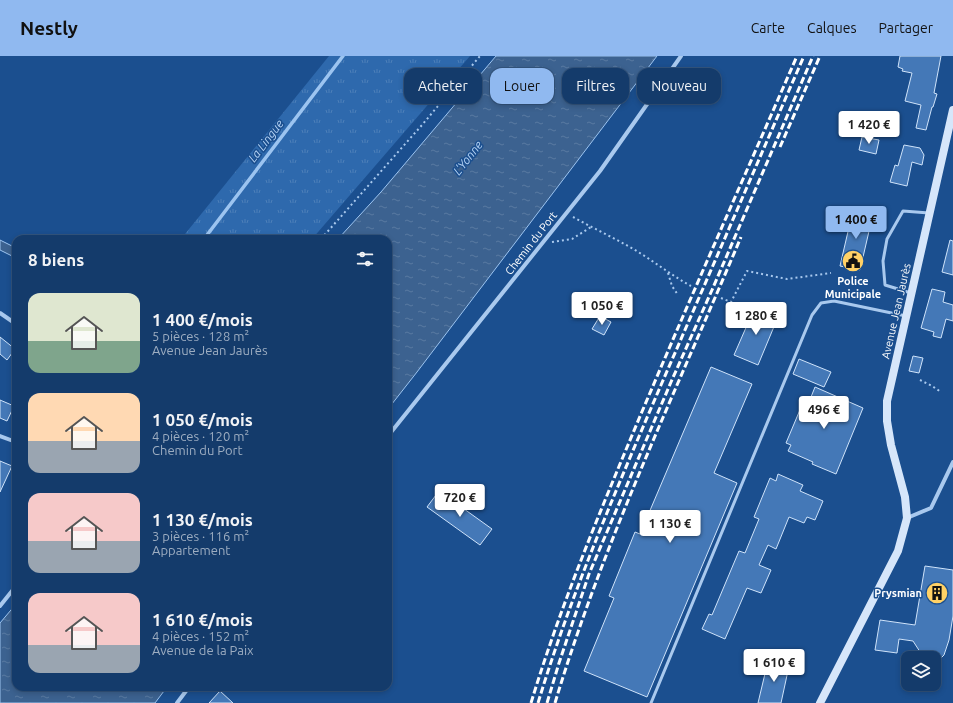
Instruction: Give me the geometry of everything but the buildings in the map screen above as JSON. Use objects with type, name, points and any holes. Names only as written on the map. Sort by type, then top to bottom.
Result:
[{"type":"main road","name":"Avenue Jean Jaurès","points":[[907,518],[905,497],[891,445],[887,401],[953,110]]},
{"type":"main road","points":[[820,703],[898,551],[907,518]]},
{"type":"street","name":"Chemin du Port","points":[[392,431],[600,171],[681,56]]},
{"type":"street","points":[[0,313],[12,321]]},
{"type":"street","points":[[0,436],[12,440]]},
{"type":"street","points":[[907,518],[931,508],[953,462]]},
{"type":"street","points":[[0,606],[12,591]]},
{"type":"street","points":[[177,703],[187,691]]},
{"type":"lane","points":[[911,293],[885,285],[883,261],[887,239],[903,211],[929,214]]},
{"type":"lane","points":[[651,703],[812,315],[821,303],[834,301],[906,316]]},
{"type":"path","points":[[325,235],[422,126],[480,56]]},
{"type":"path","points":[[567,213],[628,246],[690,286]]},
{"type":"path","points":[[547,238],[551,242],[572,239],[592,227]]},
{"type":"path","points":[[721,298],[731,302],[747,271],[787,279],[831,273]]},
{"type":"path","points":[[668,273],[672,286],[678,295]]},
{"type":"path","points":[[920,380],[941,392]]},
{"type":"green space","points":[[329,56],[470,56],[460,68],[404,68],[404,104],[429,104],[315,235],[184,235]]},
{"type":"water","name":"L'Yonne","points":[[496,56],[657,56],[648,68],[637,68],[637,82],[629,93],[629,68],[562,68],[562,104],[621,104],[392,404],[392,235],[342,235],[381,192],[455,104],[482,104],[482,73]]},
{"type":"water","points":[[0,240],[12,246],[12,256],[0,250]]},
{"type":"water","points":[[12,609],[12,691],[164,691],[155,703],[0,703],[0,623]]},
{"type":"waterway","name":"La Lingue","points":[[207,235],[343,56]]},
{"type":"railway","points":[[531,703],[568,593],[611,485],[797,56]]},
{"type":"railway","points":[[538,703],[565,622],[611,503],[804,56]]},
{"type":"railway","points":[[547,703],[589,574],[813,56]]},
{"type":"railway","points":[[780,147],[820,56]]},
{"type":"railway","points":[[555,703],[574,643],[618,526],[666,410],[741,237]]},
{"type":"place","name":"Police Municipale","points":[[853,261]]},
{"type":"place","name":"Prysmian","points":[[937,593]]}]
